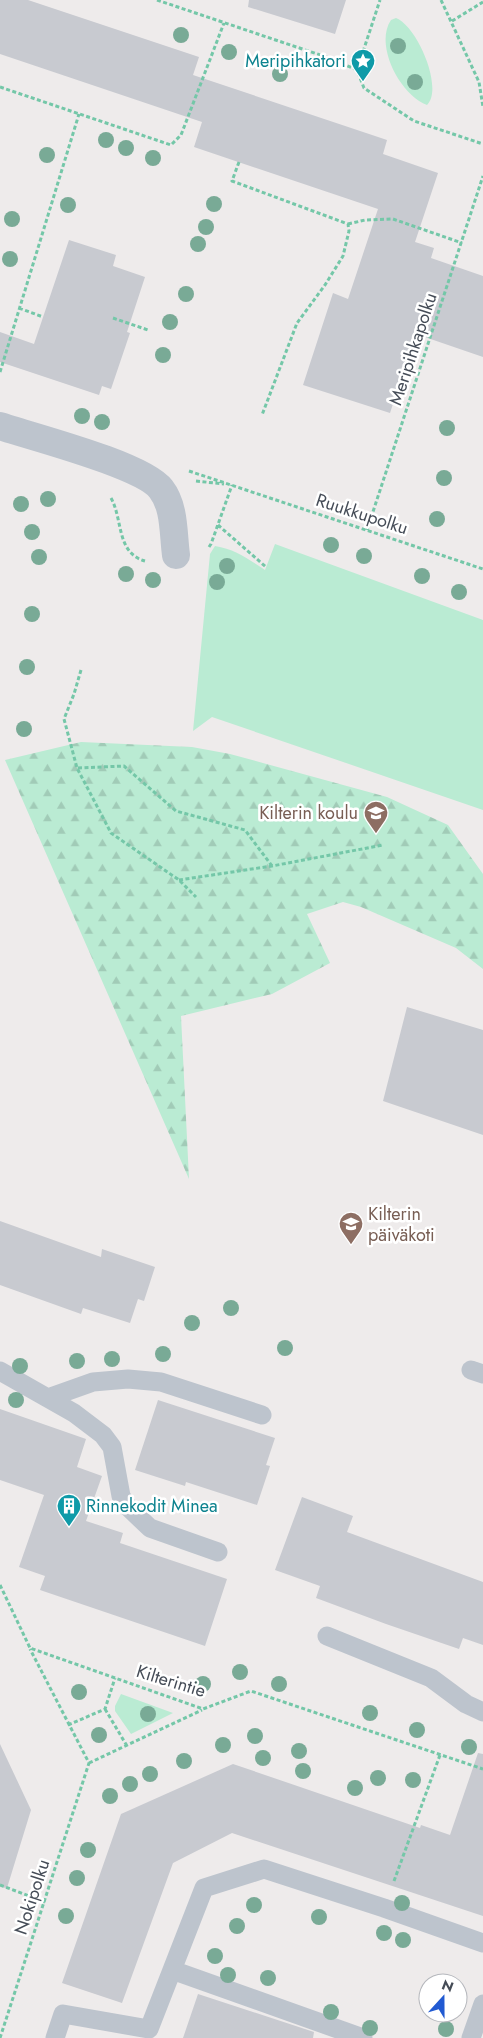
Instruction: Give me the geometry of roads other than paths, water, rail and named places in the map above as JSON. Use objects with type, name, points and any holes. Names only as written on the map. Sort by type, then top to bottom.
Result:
[{"type":"street","points":[[0,426],[145,475],[160,488],[170,507],[176,555]]},
{"type":"lane","points":[[0,1371],[74,1413],[103,1435],[112,1447],[120,1496],[128,1507],[150,1528],[218,1552]]},
{"type":"lane","points":[[48,1398],[93,1382],[128,1379],[161,1382],[262,1416]]},
{"type":"lane","points":[[327,1636],[431,1678],[466,1704],[483,1712]]},
{"type":"lane","points":[[55,2038],[63,2014],[149,2029],[204,1888],[264,1869],[483,1943]]},
{"type":"lane","points":[[172,1970],[363,2038]]},
{"type":"lane","points":[[471,2038],[483,2004]]},
{"type":"place","name":"Meripihkatori","points":[[363,82]]},
{"type":"place","name":"Kilterin koulu","points":[[376,834]]},
{"type":"place","name":"Kilterin päiväkoti","points":[[351,1245]]},
{"type":"place","name":"Rinnekodit Minea","points":[[69,1527]]}]
